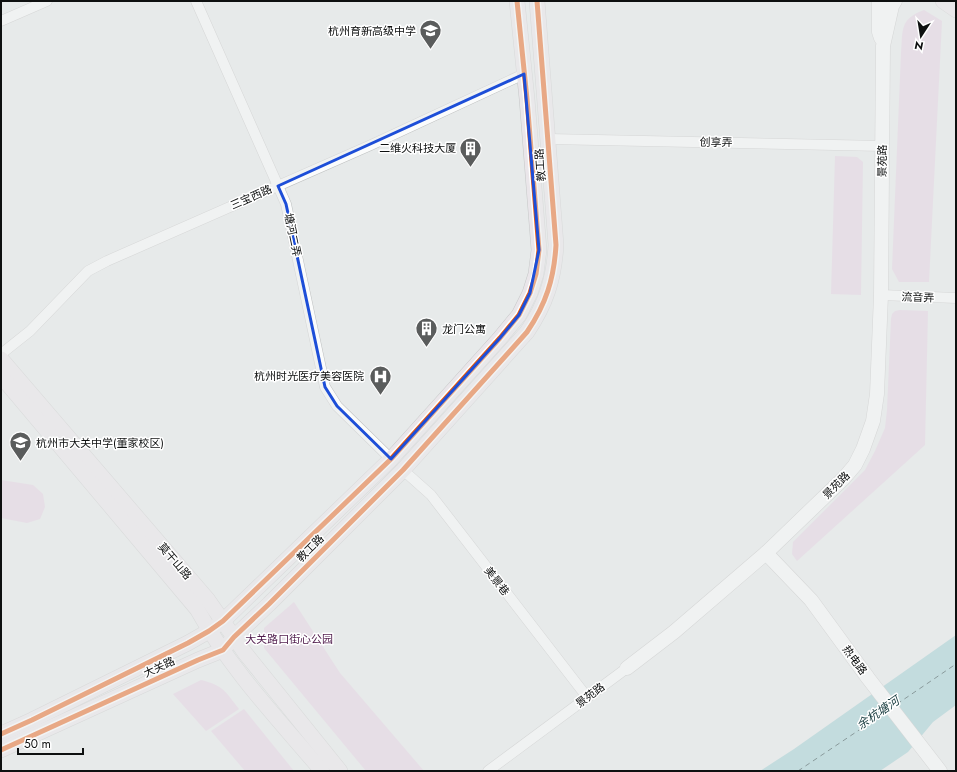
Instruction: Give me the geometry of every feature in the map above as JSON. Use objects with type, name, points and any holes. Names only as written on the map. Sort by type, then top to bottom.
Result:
[{"type":"main road","name":"教工路","points":[[223,621],[391,459],[500,338],[519,314],[530,294],[536,274],[539,250],[517,1]]},
{"type":"main road","name":"教工路","points":[[234,636],[269,604],[403,470],[527,332],[542,308],[549,290],[555,262],[556,245],[549,139],[537,1]]},
{"type":"main road","points":[[943,1],[956,10]]},
{"type":"main road","name":"莫干山路","points":[[1,359],[208,600],[245,653],[340,771]]},
{"type":"main road","name":"莫干山路","points":[[1,376],[197,609],[209,631],[232,665],[322,771]]},
{"type":"main road","name":"大关路","points":[[1,734],[32,720],[209,631],[223,621]]},
{"type":"main road","points":[[223,650],[234,636]]},
{"type":"main road","name":"大关路","points":[[1,750],[223,650]]},
{"type":"street","points":[[1,21],[47,1]]},
{"type":"street","name":"塘河二弄","points":[[196,1],[286,204],[325,386],[337,406],[391,459]]},
{"type":"street","name":"景苑路","points":[[879,1],[879,32],[883,46]]},
{"type":"street","name":"景苑路","points":[[488,771],[674,632],[766,553],[844,478],[855,465],[863,449],[873,421],[877,394],[881,296],[883,46],[892,6],[895,1]]},
{"type":"street","name":"三宝西路","points":[[1,354],[30,331],[88,271],[107,261],[371,145],[524,74]]},
{"type":"street","name":"创享弄","points":[[549,139],[882,146]]},
{"type":"street","name":"流音弄","points":[[881,296],[956,298]]},
{"type":"street","name":"美景巷","points":[[403,470],[431,495],[588,697]]},
{"type":"street","name":"热电路","points":[[766,553],[811,600],[868,678],[940,771]]},
{"type":"highlighted area","points":[[524,74],[539,250],[530,293],[519,315],[500,338],[391,459],[337,406],[325,387],[286,204],[278,186]]},
{"type":"green space","points":[[924,10],[942,21],[929,282],[899,282],[892,269],[902,38],[906,22],[910,17]]},
{"type":"green space","points":[[835,156],[857,157],[863,162],[861,295],[831,294]]},
{"type":"green space","points":[[895,311],[928,311],[925,445],[797,561],[792,554],[793,542],[865,470],[885,428],[891,319],[892,314]]},
{"type":"green space","points":[[1,480],[33,485],[43,494],[45,507],[40,519],[27,523],[1,518]]},
{"type":"green space","name":"大关路口街心公园","points":[[294,602],[340,673],[424,771],[366,771],[264,648],[264,628]]},
{"type":"green space","points":[[201,680],[215,685],[223,690],[239,709],[206,731],[173,694]]},
{"type":"green space","points":[[244,709],[294,771],[245,771],[211,731]]},
{"type":"water","name":"余杭塘河","points":[[956,635],[956,705],[933,722],[908,752],[880,771],[760,771],[794,749]]},
{"type":"ferry route","points":[[897,704],[956,664]]},
{"type":"ferry route","points":[[798,771],[886,712]]},
{"type":"cycle path","points":[[1,734],[188,643],[223,621],[391,459],[519,315],[530,293],[536,274],[539,250],[527,99],[517,1]]},
{"type":"cycle path","points":[[1,750],[223,650],[234,637],[403,470],[527,332],[534,322],[548,291],[556,245],[537,1]]},
{"type":"place","name":"杭州育新高级中学","points":[[431,50]]},
{"type":"place","name":"二维火科技大厦","points":[[471,168]]},
{"type":"place","name":"龙门公寓","points":[[427,348]]},
{"type":"place","name":"杭州时光医疗美容医院","points":[[380,396]]},
{"type":"place","name":"杭州市大关中学(董家校区)","points":[[21,462]]}]
